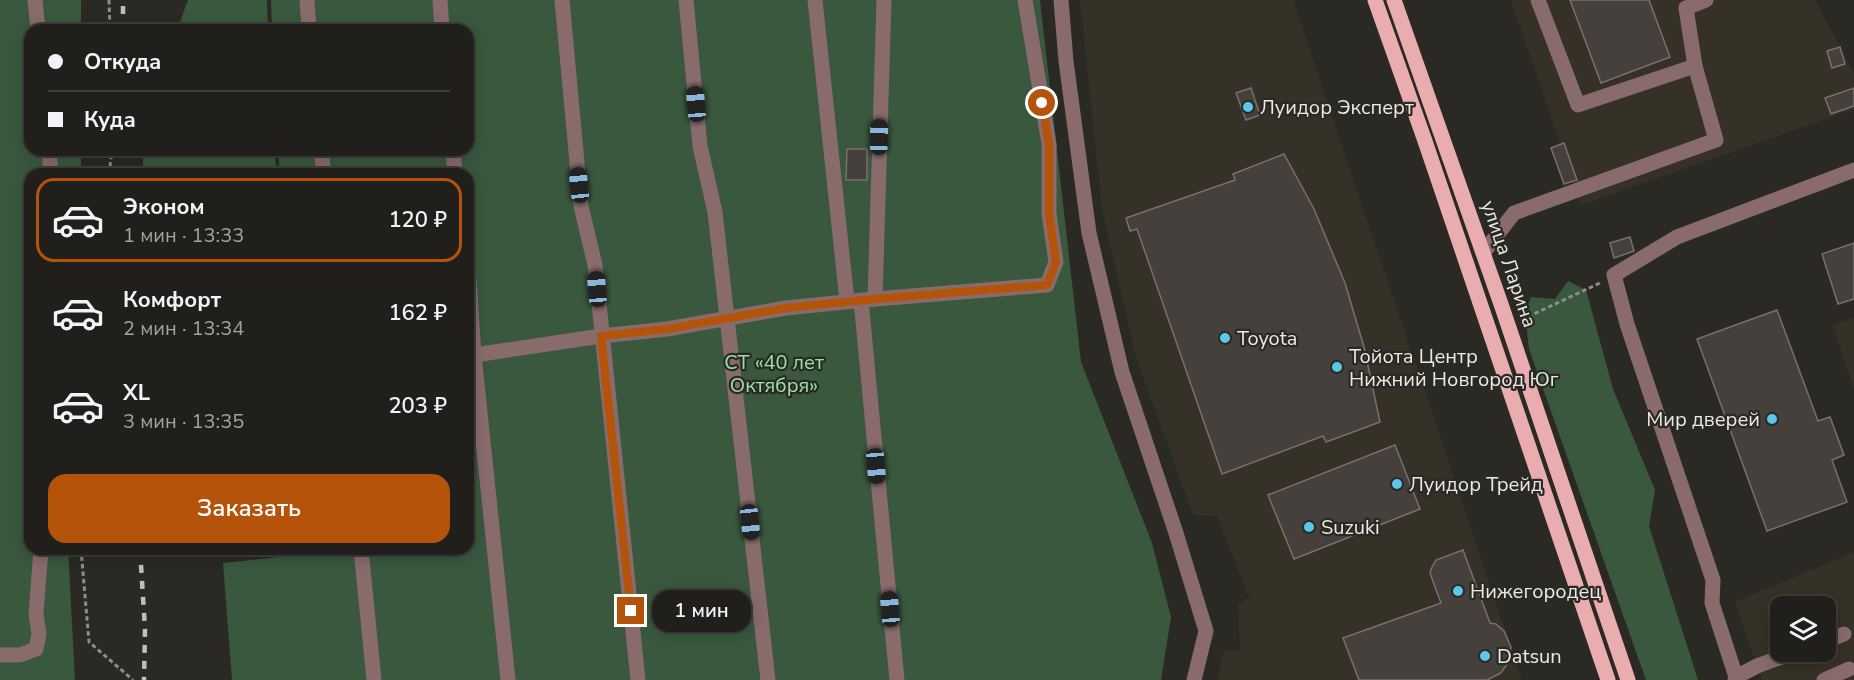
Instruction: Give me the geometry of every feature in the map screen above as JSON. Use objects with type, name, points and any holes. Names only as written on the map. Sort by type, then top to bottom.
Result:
[{"type":"main road","name":"улица Ларина","points":[[1375,0],[1608,680]]},
{"type":"main road","name":"улица Ларина","points":[[1394,0],[1508,325],[1628,680]]},
{"type":"lane","points":[[35,0],[37,24]]},
{"type":"lane","points":[[307,0],[309,24]]},
{"type":"lane","points":[[440,0],[442,24]]},
{"type":"lane","points":[[562,0],[581,206],[595,265],[638,680]]},
{"type":"lane","points":[[686,0],[700,146],[715,212],[768,680]]},
{"type":"lane","points":[[815,0],[861,300],[897,680]]},
{"type":"lane","points":[[861,300],[884,0]]},
{"type":"lane","points":[[474,355],[667,329],[786,308],[1047,285],[1056,262],[1049,213],[1049,144],[1024,0]]},
{"type":"lane","points":[[1061,0],[1066,62],[1089,233],[1122,372],[1206,631],[1194,680]]},
{"type":"lane","points":[[1538,0],[1578,105],[1695,66]]},
{"type":"lane","points":[[1483,253],[1514,213],[1716,140],[1695,66],[1686,8],[1706,0]]},
{"type":"lane","points":[[1770,661],[1735,678],[1712,603],[1713,580],[1631,336],[1614,275],[1677,237],[1854,170]]},
{"type":"lane","points":[[474,381],[508,680]]},
{"type":"lane","points":[[0,655],[20,655],[36,649],[39,634],[36,614],[41,555]]},
{"type":"lane","points":[[362,555],[374,680]]},
{"type":"lane","points":[[1836,637],[1844,634]]},
{"type":"lane","points":[[1824,680],[1849,669]]},
{"type":"path","points":[[109,0],[110,24]]},
{"type":"path","points":[[1508,325],[1614,275]]},
{"type":"path","points":[[81,555],[88,642],[133,680]]},
{"type":"shaded area","points":[[1080,0],[1293,0],[1522,680],[1217,680],[1224,651],[1240,650],[1238,604],[1249,598],[1217,516],[1193,515],[1135,354],[1102,209]]},
{"type":"shaded area","points":[[1511,0],[1815,0],[1854,73],[1854,109],[1581,205]]},
{"type":"shaded area","points":[[1854,318],[1854,390],[1833,325]]},
{"type":"shaded area","points":[[1854,552],[1854,680],[1762,680],[1735,602]]},
{"type":"green space","points":[[0,0],[81,0],[81,24],[24,24],[24,156],[81,156],[81,168],[24,168],[24,555],[68,555],[75,680],[0,680]]},
{"type":"green space","points":[[188,0],[267,0],[268,24],[179,24]]},
{"type":"green space","name":"СТ «40 лет Октября»","points":[[271,0],[1040,0],[1081,362],[1152,543],[1171,617],[1161,680],[232,680],[223,563],[299,555],[474,555],[474,168],[280,168],[278,156],[474,156],[474,24],[272,24]]},
{"type":"green space","points":[[143,156],[275,156],[276,168],[143,168]]},
{"type":"green space","points":[[1568,281],[1586,290],[1613,389],[1655,490],[1649,526],[1698,680],[1646,680],[1529,349],[1525,312],[1531,297],[1555,299]]},
{"type":"building","points":[[1570,0],[1649,0],[1670,57],[1601,83]]},
{"type":"building","points":[[1840,47],[1845,64],[1832,68],[1827,51]]},
{"type":"building","points":[[1251,88],[1260,115],[1246,120],[1236,93]]},
{"type":"building","points":[[1854,88],[1854,106],[1831,114],[1825,98]]},
{"type":"building","points":[[1564,143],[1577,180],[1564,184],[1551,148]]},
{"type":"building","points":[[847,149],[867,149],[867,180],[846,180]]},
{"type":"building","points":[[1284,154],[1314,209],[1345,283],[1364,347],[1380,422],[1326,442],[1323,436],[1222,474],[1137,229],[1130,231],[1126,218],[1235,180],[1233,174]]},
{"type":"building","points":[[1630,237],[1634,251],[1614,258],[1610,243]]},
{"type":"building","points":[[1854,243],[1854,299],[1838,304],[1822,254]]},
{"type":"building","name":"Мир дверей","points":[[1777,310],[1818,421],[1830,417],[1844,455],[1832,460],[1847,502],[1767,531],[1697,339]]},
{"type":"building","points":[[1395,445],[1420,509],[1294,559],[1268,495]]},
{"type":"building","points":[[1463,550],[1490,623],[1496,624],[1504,631],[1511,647],[1509,661],[1501,673],[1487,680],[1359,680],[1343,638],[1441,603],[1430,573],[1432,567],[1436,560]]},
{"type":"railway","points":[[123,0],[123,24]]},
{"type":"railway","points":[[122,156],[123,168]]},
{"type":"railway","points":[[140,555],[145,629],[144,680]]},
{"type":"place","name":"Луидор Эксперт","points":[[1248,107]]},
{"type":"place","name":"Toyota","points":[[1225,338]]},
{"type":"place","name":"Тойота Центр Нижний Новгород Юг","points":[[1337,367]]},
{"type":"place","name":"Мир дверей","points":[[1772,419]]},
{"type":"place","name":"Луидор Трейд","points":[[1397,484]]},
{"type":"place","name":"Suzuki","points":[[1309,527]]},
{"type":"place","name":"Нижегородец","points":[[1458,591]]},
{"type":"place","name":"Datsun","points":[[1485,656]]},
{"type":"route","points":[[631,611],[601,336],[667,329],[786,308],[1047,285],[1056,262],[1049,213],[1049,144],[1042,103]]}]
